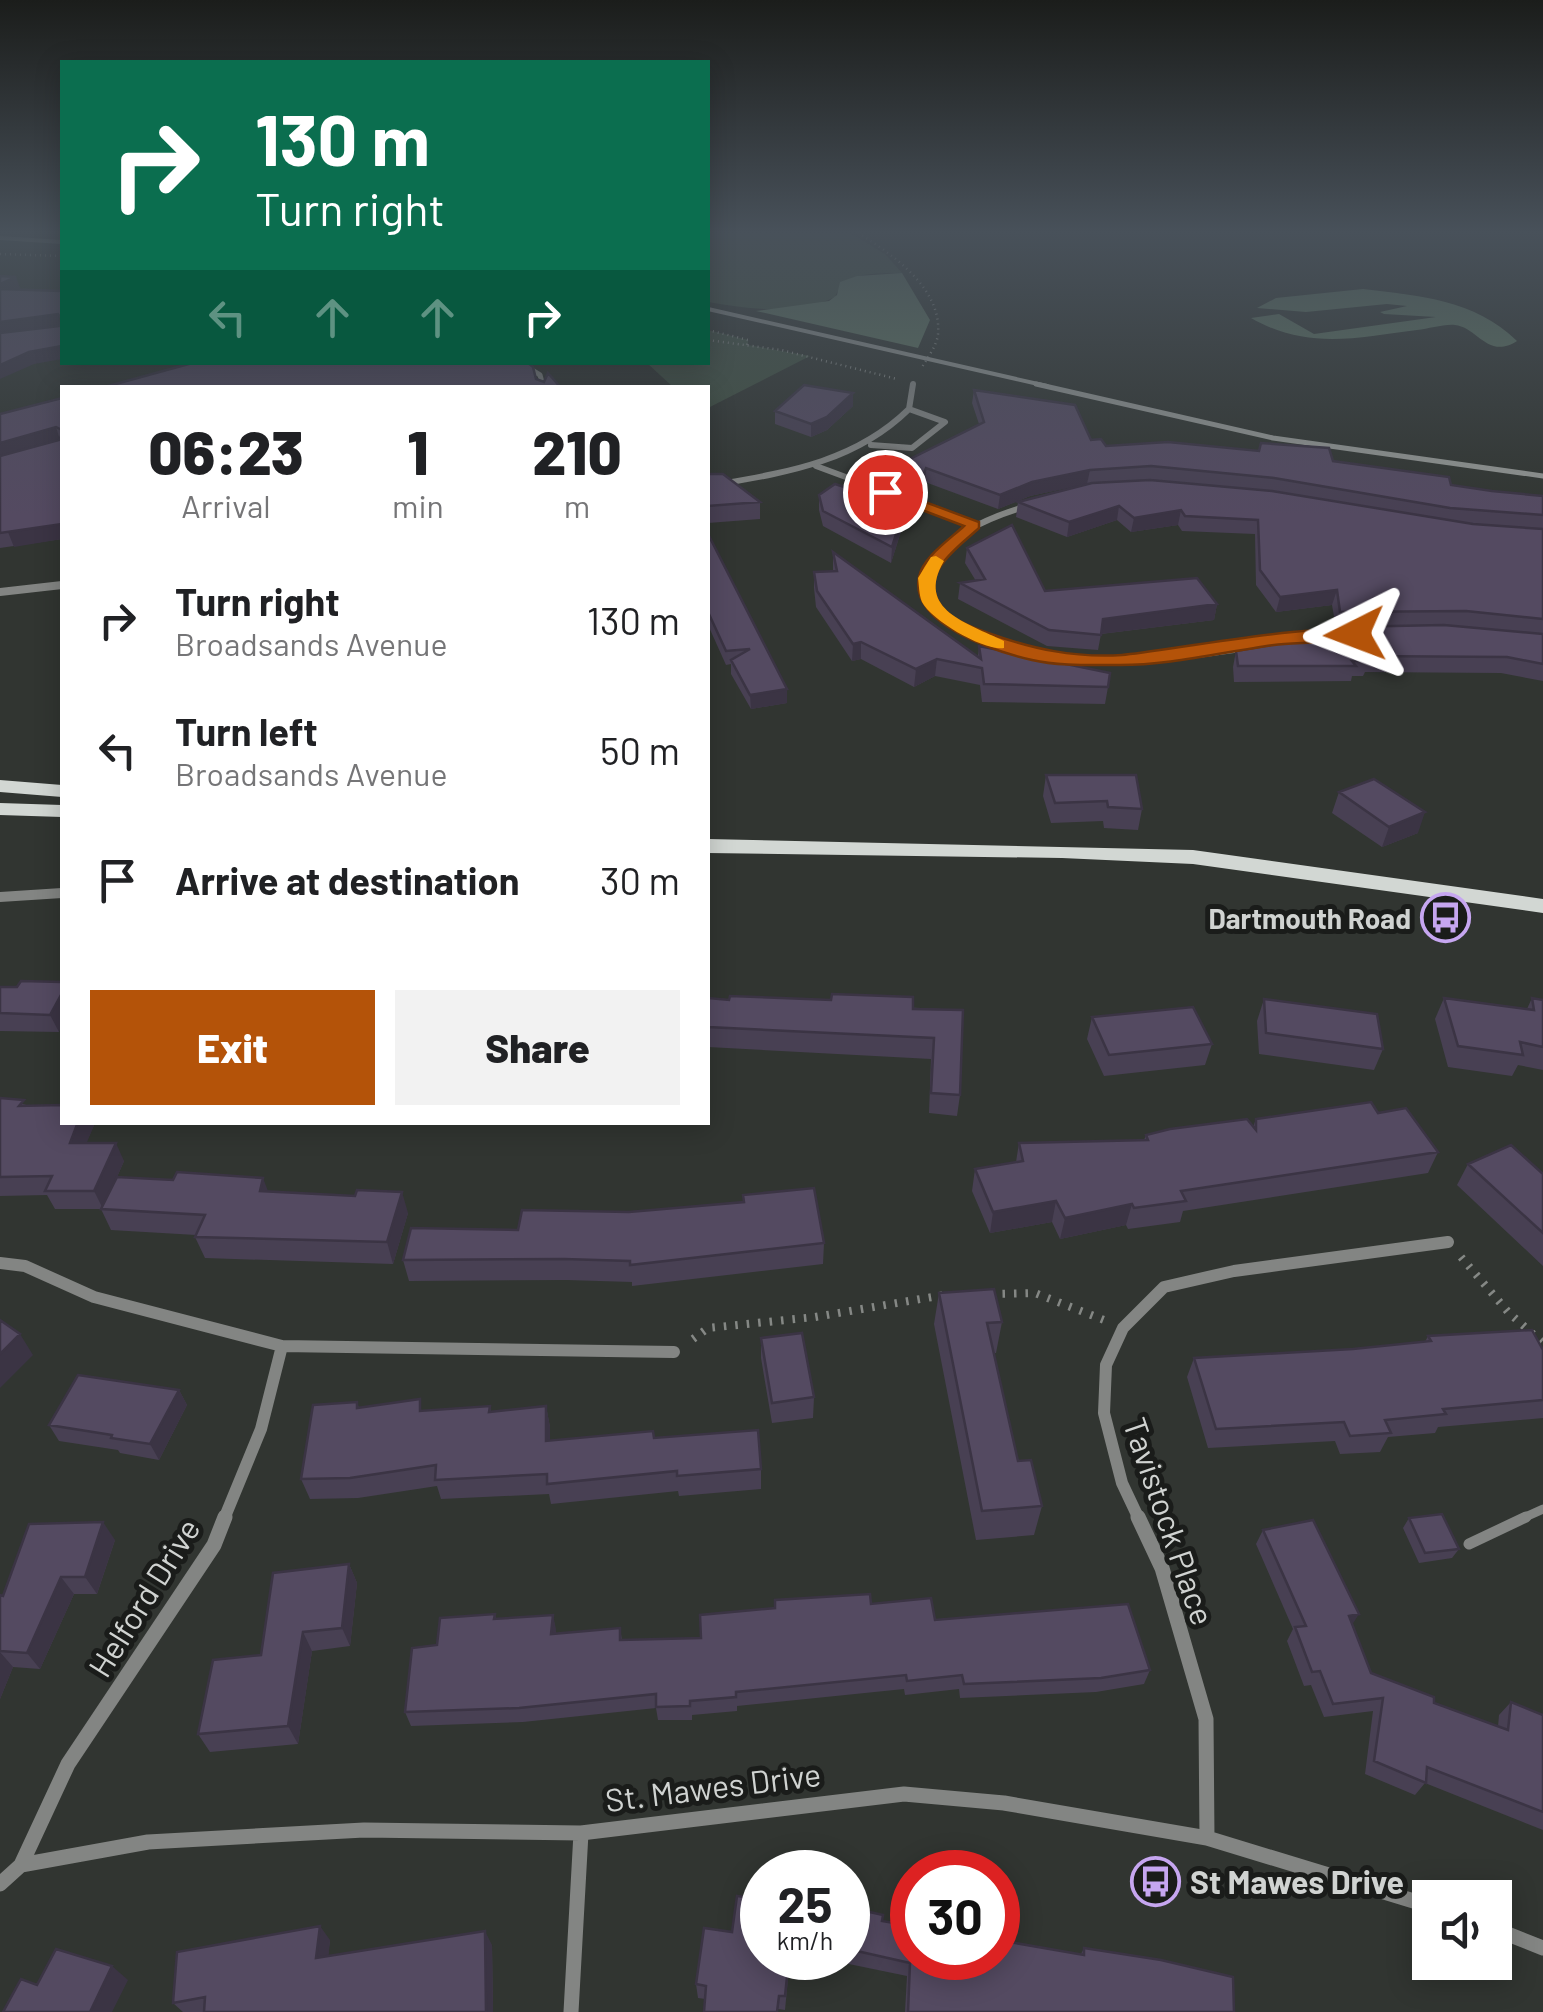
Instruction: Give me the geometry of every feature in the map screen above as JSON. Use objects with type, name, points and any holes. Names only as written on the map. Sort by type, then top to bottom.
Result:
[{"type":"main road","points":[[0,786],[60,791]]},
{"type":"main road","points":[[0,809],[60,810]]},
{"type":"main road","points":[[710,846],[1062,851],[1193,857],[1543,906]]},
{"type":"street","points":[[524,365],[540,376],[542,385]]},
{"type":"street","points":[[710,486],[815,466],[871,445],[909,408],[914,383]]},
{"type":"street","points":[[871,445],[896,452],[916,450],[945,422],[909,408]]},
{"type":"street","points":[[815,466],[877,489]]},
{"type":"street","points":[[892,494],[974,525]]},
{"type":"street","points":[[1030,505],[974,525],[931,566],[926,578],[929,600],[943,617],[966,631],[1036,656],[1120,660],[1350,634]]},
{"type":"street","points":[[0,592],[60,586]]},
{"type":"street","points":[[0,896],[60,892]]},
{"type":"street","name":"Tavistock Place","points":[[1207,1838],[1206,1719],[1162,1568],[1122,1484],[1104,1412],[1106,1365],[1124,1328],[1164,1287],[1234,1271],[1448,1242]]},
{"type":"street","points":[[0,1263],[25,1266],[94,1297],[282,1346],[674,1352]]},
{"type":"street","name":"Helford Drive","points":[[20,1865],[68,1764],[214,1546],[262,1429],[282,1346]]},
{"type":"street","name":"St. Mawes Drive","points":[[20,1865],[148,1842],[364,1830],[582,1833],[904,1794],[1004,1802],[1207,1838],[1412,1901]]},
{"type":"street","points":[[571,2012],[582,1833]]},
{"type":"street","points":[[0,1884],[20,1865]]},
{"type":"street","points":[[1512,1936],[1543,1948]]},
{"type":"lane","points":[[1469,1544],[1543,1509]]},
{"type":"path","points":[[710,340],[810,356],[914,383],[938,334],[936,327]]},
{"type":"path","points":[[710,330],[740,336],[748,340],[747,345]]},
{"type":"path","points":[[1448,1242],[1509,1313],[1543,1343]]},
{"type":"path","points":[[980,1294],[1036,1293],[1124,1328]]},
{"type":"path","points":[[674,1352],[708,1328],[815,1317],[924,1296],[961,1295]]},
{"type":"green space","points":[[826,327],[927,327],[918,348]]},
{"type":"green space","points":[[1270,327],[1302,327],[1314,334],[1365,327],[1436,327],[1332,339]]},
{"type":"green space","points":[[1463,327],[1500,327],[1517,341],[1507,346],[1490,345]]},
{"type":"green space","points":[[710,330],[748,340],[748,345],[810,356],[710,407],[710,385],[671,385],[649,365],[710,365]]},
{"type":"building","points":[[60,327],[60,346],[29,352],[0,365],[0,333]]},
{"type":"building","points":[[185,365],[531,365],[536,379],[544,382],[548,373],[558,385],[112,385]]},
{"type":"building","points":[[804,385],[853,393],[827,417],[811,424],[775,411]]},
{"type":"building","points":[[974,390],[1075,405],[1091,440],[1101,439],[1106,446],[1168,442],[1259,451],[1261,443],[1329,448],[1333,461],[1449,477],[1451,485],[1543,496],[1543,515],[1450,508],[1274,478],[1151,466],[1090,470],[1032,482],[1000,495],[926,468],[920,483],[886,471],[984,422]]},
{"type":"building","points":[[60,399],[60,429],[0,443],[0,414]]},
{"type":"building","points":[[59,440],[60,524],[0,533],[0,456]]},
{"type":"building","points":[[710,474],[723,474],[760,502],[710,506]]},
{"type":"building","points":[[869,478],[914,494],[907,512],[904,509],[892,547],[823,511],[819,495],[835,484],[847,488]]},
{"type":"building","points":[[1150,480],[1272,491],[1473,524],[1543,529],[1543,619],[1466,611],[1340,612],[1337,590],[1280,597],[1260,570],[1258,520],[1185,516],[1181,510],[1134,518],[1119,506],[1069,522],[1018,502],[1092,483]]},
{"type":"building","points":[[1012,525],[1045,591],[1197,578],[1217,604],[1103,619],[1101,635],[1049,630],[960,583],[985,579],[967,548]]},
{"type":"building","points":[[710,538],[787,689],[750,695],[731,660],[750,649],[726,651],[710,616]]},
{"type":"building","points":[[833,552],[981,659],[979,646],[1110,673],[1108,687],[984,684],[982,668],[937,659],[916,669],[861,642],[853,644],[817,591],[814,572],[837,571]]},
{"type":"building","points":[[1444,625],[1543,634],[1543,664],[1507,657],[1365,656],[1368,661],[1352,661],[1356,666],[1238,666],[1236,651],[1344,632],[1343,627]]},
{"type":"building","points":[[1046,775],[1136,775],[1142,809],[1108,807],[1107,801],[1055,803]]},
{"type":"building","points":[[1374,779],[1425,812],[1389,827],[1339,792]]},
{"type":"building","points":[[21,981],[60,982],[60,997],[50,1015],[0,1013],[0,987],[17,987]]},
{"type":"building","points":[[832,994],[913,997],[913,1009],[963,1010],[960,1095],[931,1093],[934,1038],[710,1027],[710,998],[831,1000]]},
{"type":"building","points":[[1444,998],[1534,1010],[1532,998],[1543,1000],[1543,1047],[1520,1042],[1523,1055],[1458,1046]]},
{"type":"building","points":[[1264,999],[1377,1014],[1383,1049],[1266,1033]]},
{"type":"building","points":[[1193,1007],[1212,1044],[1109,1055],[1092,1017]]},
{"type":"building","points":[[0,1098],[24,1100],[19,1106],[60,1105],[60,1125],[77,1125],[70,1143],[116,1143],[94,1191],[45,1191],[52,1176],[0,1177]]},
{"type":"building","points":[[1371,1102],[1378,1113],[1406,1108],[1438,1152],[1181,1191],[1186,1201],[1134,1208],[1132,1204],[1065,1218],[1056,1201],[993,1212],[975,1169],[1023,1161],[1019,1143],[1148,1140],[1146,1135],[1170,1129],[1247,1119],[1256,1130],[1256,1119]]},
{"type":"building","points":[[1511,1145],[1543,1174],[1543,1233],[1468,1164]]},
{"type":"building","points":[[177,1172],[263,1178],[260,1191],[355,1196],[357,1190],[402,1192],[387,1242],[195,1237],[205,1215],[101,1209],[117,1177],[173,1180]]},
{"type":"building","points":[[814,1188],[824,1243],[630,1265],[630,1261],[564,1259],[403,1260],[411,1228],[518,1230],[522,1210],[629,1212],[744,1202],[743,1195]]},
{"type":"building","points":[[994,1289],[1002,1322],[987,1323],[1018,1461],[1031,1460],[1042,1506],[982,1511],[939,1293]]},
{"type":"building","points":[[0,1320],[20,1334],[0,1354]]},
{"type":"building","points":[[1532,1330],[1543,1350],[1543,1400],[1443,1409],[1446,1414],[1385,1420],[1391,1433],[1350,1436],[1344,1422],[1216,1429],[1194,1358],[1353,1349],[1431,1341],[1428,1336]]},
{"type":"building","points":[[802,1333],[814,1397],[772,1403],[761,1338]]},
{"type":"building","points":[[78,1375],[179,1390],[150,1444],[49,1425]]},
{"type":"building","points":[[420,1399],[420,1411],[490,1406],[489,1412],[546,1406],[546,1441],[653,1431],[654,1438],[758,1430],[761,1469],[677,1476],[677,1471],[547,1484],[547,1474],[435,1480],[436,1465],[350,1478],[301,1479],[313,1405],[357,1402],[357,1408]]},
{"type":"building","points":[[1442,1514],[1459,1549],[1425,1553],[1409,1518]]},
{"type":"building","points":[[1313,1520],[1359,1614],[1349,1616],[1371,1673],[1434,1697],[1434,1703],[1508,1730],[1511,1702],[1543,1715],[1543,1812],[1427,1767],[1426,1783],[1374,1761],[1383,1698],[1333,1704],[1320,1671],[1312,1672],[1295,1627],[1306,1626],[1263,1530]]},
{"type":"building","points":[[103,1522],[85,1577],[61,1577],[27,1653],[0,1651],[0,1595],[3,1596],[29,1524]]},
{"type":"building","points":[[349,1564],[342,1628],[303,1632],[288,1726],[198,1734],[213,1660],[261,1655],[273,1573]]},
{"type":"building","points":[[870,1594],[871,1604],[931,1598],[935,1620],[1128,1604],[1150,1670],[1101,1678],[964,1684],[962,1675],[907,1681],[906,1675],[736,1692],[736,1697],[690,1701],[690,1706],[656,1707],[656,1694],[519,1708],[405,1712],[412,1648],[437,1645],[440,1618],[553,1615],[551,1634],[620,1628],[620,1640],[701,1638],[700,1615],[775,1608],[775,1600]]},
{"type":"building","points":[[737,1896],[740,1896],[740,1980],[787,1980],[785,1996],[779,1996],[777,2012],[704,2012],[706,1986],[696,1984],[704,1928],[732,1932]]},
{"type":"building","points":[[870,1912],[883,1915],[882,1921],[890,1922],[890,1958],[870,1954]]},
{"type":"building","points":[[320,1926],[316,1958],[485,1931],[486,2012],[204,2012],[205,1997],[173,2003],[177,1952]]},
{"type":"building","points":[[1020,1944],[1084,1955],[1084,1948],[1233,1977],[1234,2012],[908,2012],[909,1980],[1020,1980]]},
{"type":"building","points":[[56,1949],[112,1966],[90,2012],[3,2012],[21,1979],[37,1985]]},
{"type":"railway","points":[[787,327],[1047,386]]},
{"type":"railway","points":[[1036,384],[1273,438],[1543,476]]},
{"type":"slow traffic","points":[[936,561],[926,578],[929,600],[943,617],[998,645]]},
{"type":"place","name":"Dartmouth Road","points":[[1446,918]]},
{"type":"place","name":"St Mawes Drive","points":[[1155,1881]]},
{"type":"route","points":[[885,492],[974,525],[931,566],[926,578],[929,600],[943,617],[966,631],[1036,656],[1070,661],[1150,658],[1300,637],[1355,634]]}]
